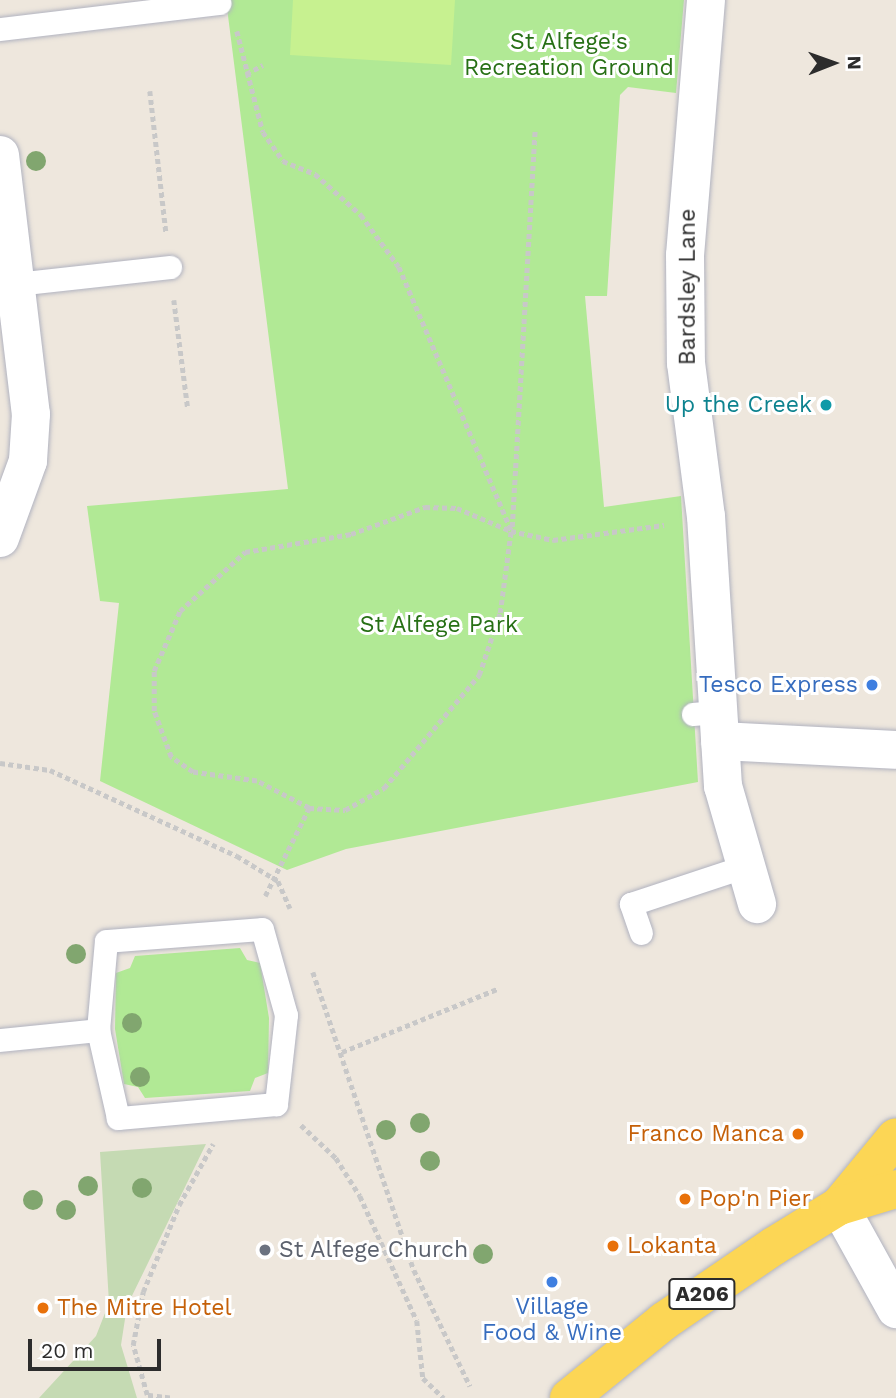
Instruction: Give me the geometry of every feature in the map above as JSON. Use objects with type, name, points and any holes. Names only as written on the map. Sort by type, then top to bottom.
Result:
[{"type":"main road","points":[[839,1206],[896,1137]]},
{"type":"main road","name":"A206","points":[[568,1397],[664,1321],[839,1206],[896,1189]]},
{"type":"street","name":"Bardsley Lane","points":[[706,0],[685,268],[686,363],[706,516],[711,722],[723,786],[757,904]]},
{"type":"street","points":[[0,155],[31,414],[28,461],[0,538]]},
{"type":"street","points":[[711,722],[896,750]]},
{"type":"street","points":[[839,1206],[896,1309]]},
{"type":"lane","points":[[0,29],[227,9]]},
{"type":"lane","points":[[16,284],[170,267]]},
{"type":"lane","points":[[641,933],[631,904],[746,866]]},
{"type":"lane","points":[[262,929],[286,1015],[276,1104],[118,1118],[97,1030],[106,941],[262,929]]},
{"type":"lane","points":[[0,1040],[97,1030]]},
{"type":"path","points":[[227,9],[263,132],[283,161],[342,197],[399,268],[511,531]]},
{"type":"path","points":[[246,74],[263,65]]},
{"type":"path","points":[[535,130],[511,531],[500,613],[479,675],[384,788],[345,810],[309,808],[257,781],[193,772],[171,757],[154,711],[154,671],[180,611],[245,552],[337,537],[425,506],[457,508],[511,531],[554,540],[612,536],[706,516]]},
{"type":"path","points":[[272,876],[309,808]]},
{"type":"path","points":[[342,1052],[497,989]]},
{"type":"path","points":[[276,1104],[336,1158],[360,1196],[417,1321],[423,1378],[444,1398]]},
{"type":"path","points":[[170,1398],[147,1395],[132,1345],[143,1292],[179,1205],[218,1136],[216,1110]]},
{"type":"green space","name":"St Alfege Park","points":[[226,0],[684,0],[676,93],[628,87],[620,95],[607,296],[585,296],[604,507],[681,496],[698,782],[346,849],[287,870],[100,781],[119,603],[100,601],[87,506],[288,489]]},
{"type":"green space","points":[[293,0],[455,0],[451,65],[290,55]]},
{"type":"green space","points":[[240,948],[247,960],[260,963],[269,1018],[268,1073],[255,1078],[250,1091],[145,1098],[138,1087],[124,1084],[115,1029],[116,973],[130,968],[135,956]]},
{"type":"green space","points":[[206,1144],[127,1306],[121,1345],[137,1398],[39,1398],[96,1336],[109,1303],[100,1152]]},
{"type":"place","name":"Up the Creek","points":[[826,405]]},
{"type":"place","name":"Tesco Express","points":[[872,685]]},
{"type":"place","name":"Franco Manca","points":[[798,1134]]},
{"type":"place","name":"Pop'n Pier","points":[[685,1199]]},
{"type":"place","name":"Lokanta","points":[[613,1246]]},
{"type":"place","name":"St Alfege Church","points":[[265,1250]]},
{"type":"place","name":"Village Food & Wine","points":[[552,1282]]},
{"type":"place","name":"The Mitre Hotel","points":[[43,1308]]},
{"type":"park label","name":"St Alfege's Recreation Ground","points":[[569,55]]}]
